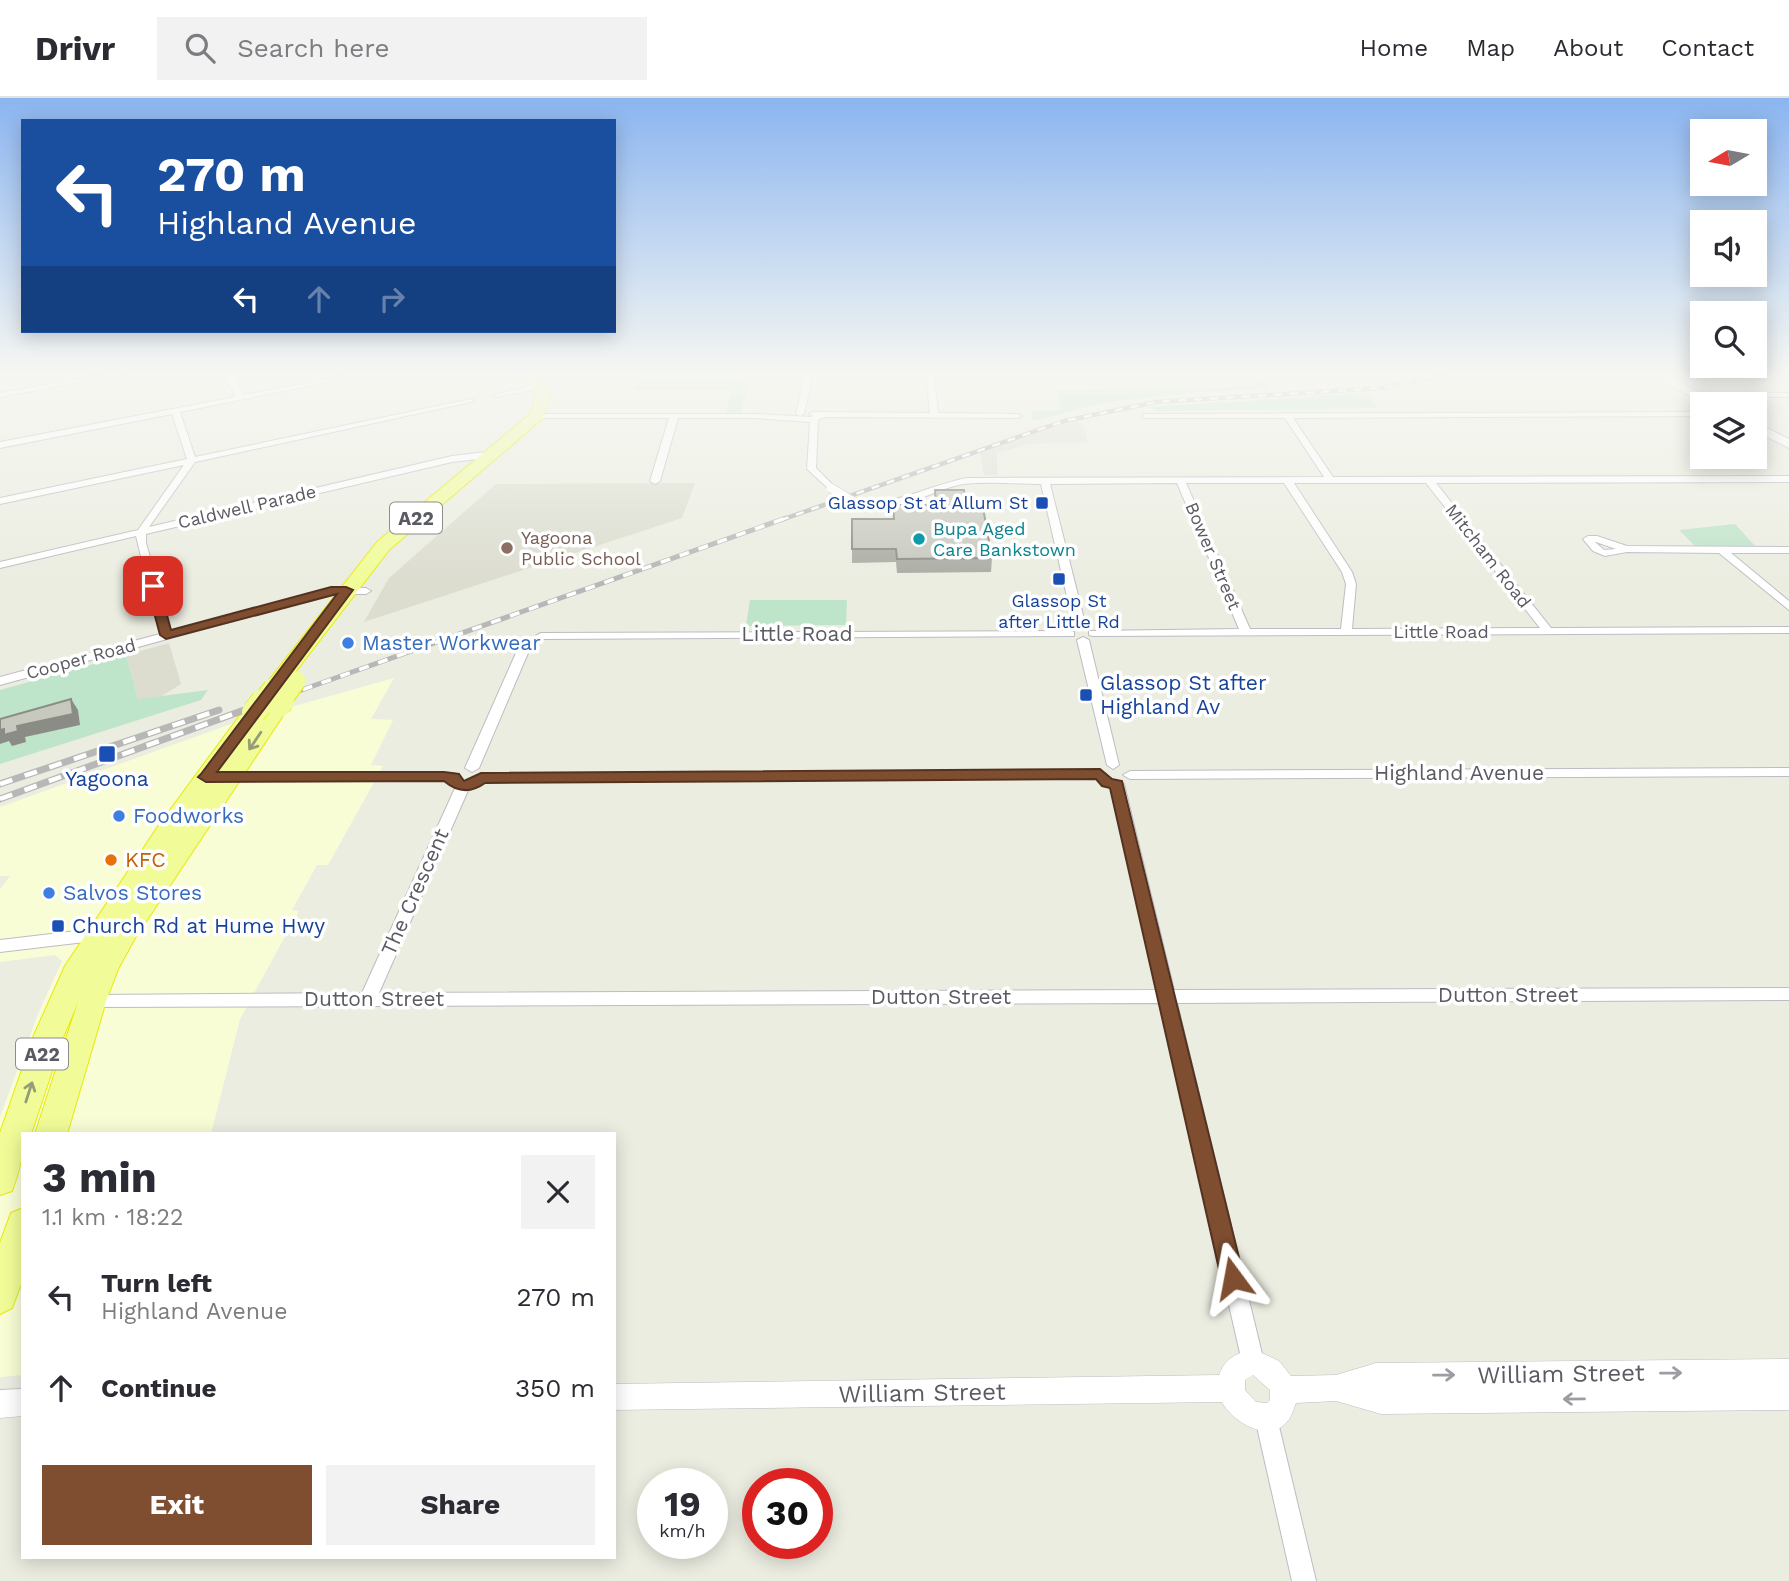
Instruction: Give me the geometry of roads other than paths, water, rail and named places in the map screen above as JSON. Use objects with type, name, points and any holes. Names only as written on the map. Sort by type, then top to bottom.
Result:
[{"type":"highway","name":"A22","points":[[218,777],[254,712],[296,681],[392,538],[509,443]]},
{"type":"highway","name":"A22","points":[[0,1180],[49,1035],[79,966],[111,932],[276,696],[356,591],[525,443]]},
{"type":"highway","name":"A22","points":[[52,1132],[104,969],[111,932]]},
{"type":"highway","points":[[0,1296],[21,1230]]},
{"type":"street","points":[[186,443],[192,460]]},
{"type":"street","points":[[0,501],[271,443]]},
{"type":"street","points":[[655,481],[666,443]]},
{"type":"street","points":[[810,443],[811,468],[831,488],[854,502],[872,507],[886,506],[946,483],[968,481],[1789,479]]},
{"type":"street","points":[[1305,443],[1330,480]]},
{"type":"street","name":"Caldwell Parade","points":[[0,565],[452,459],[495,454]]},
{"type":"street","points":[[166,635],[141,543],[141,532],[192,460]]},
{"type":"street","name":"Bower Street","points":[[1181,480],[1245,633]]},
{"type":"street","points":[[1287,480],[1347,572],[1351,584],[1346,632]]},
{"type":"street","name":"Mitcham Road","points":[[1429,480],[1548,631]]},
{"type":"street","points":[[1045,481],[1113,765]]},
{"type":"street","points":[[1626,550],[1789,550]]},
{"type":"street","points":[[1723,551],[1789,607]]},
{"type":"street","name":"Cooper Road","points":[[0,681],[331,591],[356,591]]},
{"type":"street","name":"Little Road","points":[[477,773],[526,644],[547,635],[1789,630]]},
{"type":"street","points":[[1123,780],[1107,783],[1100,774],[1101,768],[1113,765],[1124,768],[1123,780],[1166,996],[1253,1362]]},
{"type":"street","points":[[218,777],[458,782],[463,770],[477,773],[1100,774]]},
{"type":"street","name":"Highland Avenue","points":[[1123,780],[1789,772]]},
{"type":"street","name":"The Crescent","points":[[368,999],[458,782]]},
{"type":"street","points":[[0,946],[111,932]]},
{"type":"street","name":"Dutton Street","points":[[92,1001],[1789,994]]},
{"type":"street","points":[[1253,1362],[1275,1374],[1284,1398],[1279,1412],[1266,1418],[1248,1413],[1240,1406],[1231,1388],[1233,1372],[1238,1366],[1253,1362]]},
{"type":"street","name":"William Street","points":[[1283,1390],[1336,1388],[1376,1376],[1789,1372]]},
{"type":"street","name":"William Street","points":[[616,1397],[1231,1388]]},
{"type":"street","name":"William Street","points":[[1336,1388],[1381,1401],[1789,1397]]},
{"type":"street","points":[[0,1404],[21,1402]]},
{"type":"street","points":[[1266,1418],[1304,1581]]},
{"type":"railway","points":[[781,520],[1001,443]]},
{"type":"railway","points":[[265,703],[786,518]]},
{"type":"railway","points":[[0,799],[269,701]]},
{"type":"railway","points":[[0,784],[219,710]]},
{"type":"place","name":"Glassop St at Allum St","points":[[1042,503]]},
{"type":"place","name":"Bupa Aged Care Bankstown","points":[[919,539]]},
{"type":"place","name":"Yagoona Public School","points":[[507,548]]},
{"type":"place","name":"Glassop St after Little Rd","points":[[1059,579]]},
{"type":"place","name":"Master Workwear","points":[[348,643]]},
{"type":"place","name":"Glassop St after Highland Av","points":[[1086,695]]},
{"type":"place","name":"Yagoona","points":[[107,754]]},
{"type":"place","name":"Foodworks","points":[[119,816]]},
{"type":"place","name":"KFC","points":[[111,860]]},
{"type":"place","name":"Salvos Stores","points":[[49,893]]},
{"type":"place","name":"Church Rd at Hume Hwy","points":[[58,926]]}]
